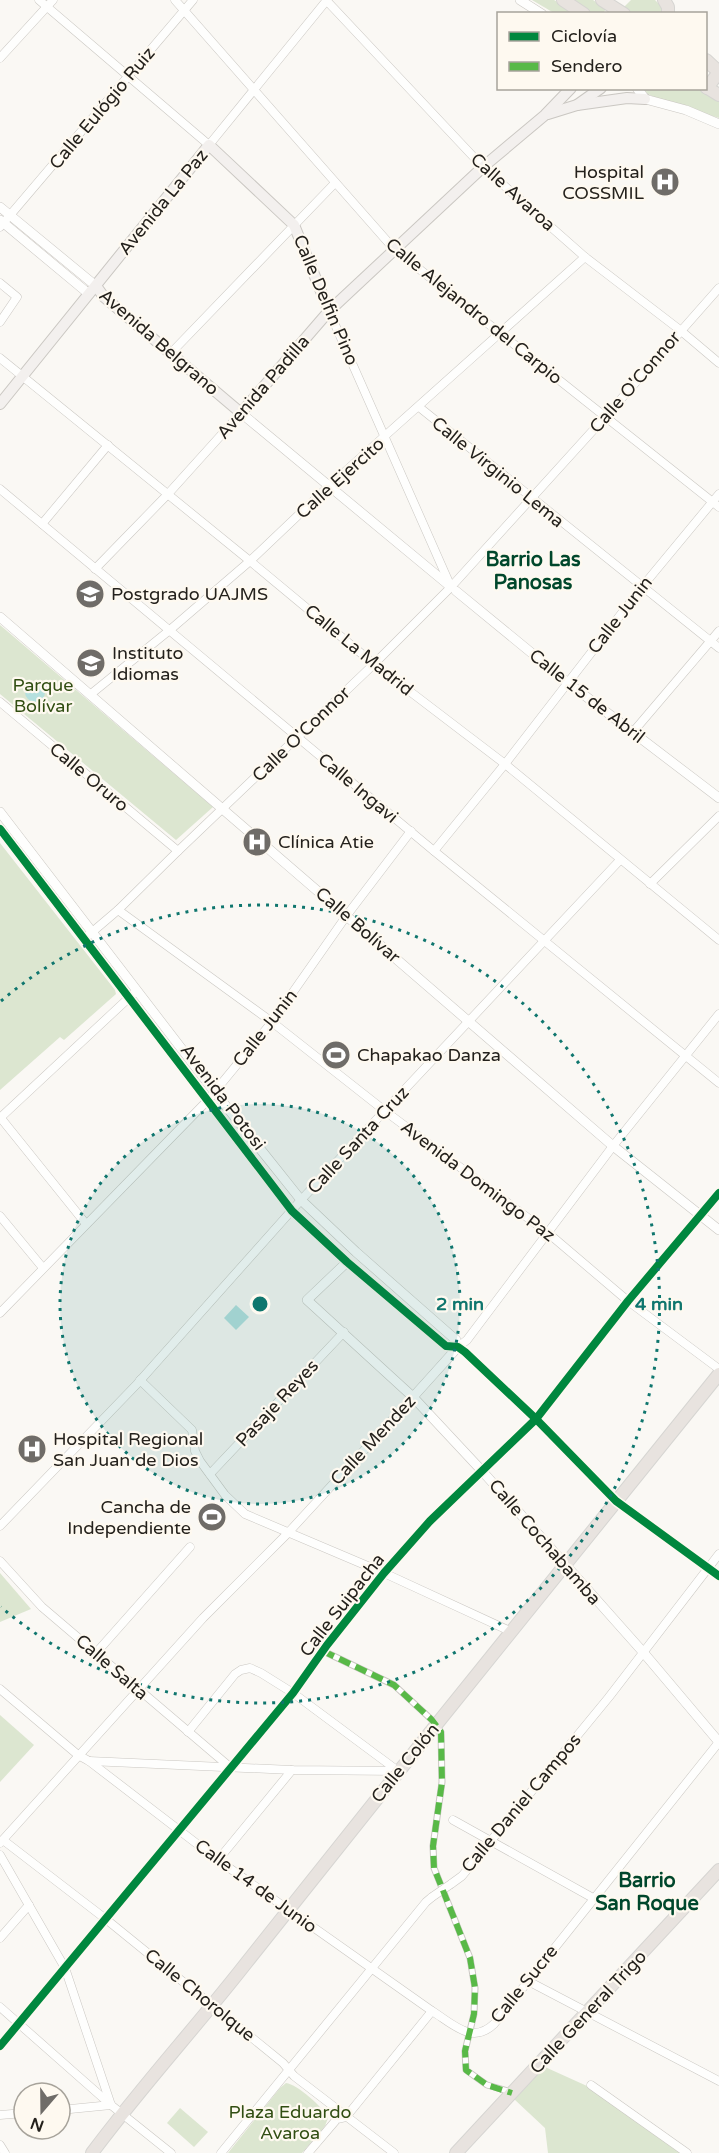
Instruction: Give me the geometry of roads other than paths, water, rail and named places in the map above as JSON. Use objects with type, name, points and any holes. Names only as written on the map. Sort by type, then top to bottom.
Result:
[{"type":"main road","points":[[563,0],[581,12]]},
{"type":"main road","points":[[602,0],[619,9]]},
{"type":"main road","points":[[707,62],[719,72],[707,86]]},
{"type":"main road","name":"Avenida Padilla","points":[[241,413],[329,311],[483,167],[545,115],[569,90]]},
{"type":"main road","name":"Avenida Padilla","points":[[545,115],[577,105],[598,90]]},
{"type":"main road","points":[[577,105],[627,98],[645,99]]},
{"type":"main road","name":"Calle Delfin Pino","points":[[209,145],[294,225],[329,311]]},
{"type":"main road","name":"Avenida La Paz","points":[[0,404],[209,145]]},
{"type":"main road","name":"Avenida Belgrano","points":[[93,290],[241,413]]},
{"type":"main road","name":"Calle Colón","points":[[92,2153],[116,2109],[211,2005],[719,1372]]},
{"type":"main road","name":"Calle General Trigo","points":[[456,2153],[719,1870]]},
{"type":"street","name":"Calle Delfin Pino","points":[[39,0],[50,3],[129,76],[209,145]]},
{"type":"street","name":"Calle Alejandro del Carpio","points":[[175,0],[255,89],[334,184],[394,249],[716,504]]},
{"type":"street","name":"Calle Eulógio Ruiz","points":[[1,223],[193,0]]},
{"type":"street","name":"Avenida La Paz","points":[[209,145],[327,0]]},
{"type":"street","name":"Calle Avaroa","points":[[327,0],[483,167],[585,257],[719,363]]},
{"type":"street","points":[[520,0],[539,12]]},
{"type":"street","points":[[0,58],[50,3]]},
{"type":"street","points":[[638,90],[645,99],[686,110],[719,124]]},
{"type":"street","points":[[170,354],[334,184]]},
{"type":"street","name":"Avenida Belgrano","points":[[0,207],[93,290]]},
{"type":"street","name":"Avenida Belgrano","points":[[1,223],[93,290]]},
{"type":"street","name":"Calle Ejercito","points":[[91,694],[250,561],[585,257]]},
{"type":"street","points":[[0,322],[17,297],[1,286]]},
{"type":"street","name":"Calle O'Connor","points":[[84,939],[118,910],[453,589],[531,498],[719,288]]},
{"type":"street","name":"Calle Delfin Pino","points":[[329,311],[453,589]]},
{"type":"street","name":"Calle La Madrid","points":[[0,358],[374,664],[505,764],[719,940]]},
{"type":"street","name":"Calle Virginio Lema","points":[[419,407],[719,648]]},
{"type":"street","name":"Avenida Belgrano","points":[[241,413],[453,589]]},
{"type":"street","name":"Avenida Padilla","points":[[95,568],[168,494],[241,413]]},
{"type":"street","points":[[42,524],[108,445]]},
{"type":"street","name":"Calle Ingavi","points":[[0,489],[171,629],[434,851],[719,1083]]},
{"type":"street","name":"Calle Junin","points":[[434,851],[505,764],[642,586],[716,504],[719,494]]},
{"type":"street","name":"Calle 15 de Abril","points":[[453,589],[567,682],[719,798]]},
{"type":"street","name":"Calle Bolívar","points":[[0,617],[613,1146],[719,1230]]},
{"type":"street","points":[[633,732],[719,631]]},
{"type":"street","name":"Calle Oruro","points":[[0,702],[178,851]]},
{"type":"street","name":"Avenida Potosi","points":[[0,812],[214,1091],[302,1200],[356,1252],[456,1340],[458,1347],[447,1346],[346,1262],[292,1211],[0,829]]},
{"type":"street","points":[[650,884],[719,816]]},
{"type":"street","name":"Calle Junin","points":[[0,1313],[207,1101],[272,1022],[347,915],[411,831]]},
{"type":"street","name":"Calle Santa Cruz","points":[[0,1526],[140,1380],[302,1200],[620,860]]},
{"type":"street","name":"Avenida Domingo Paz","points":[[118,910],[272,1022],[385,1111],[548,1233],[628,1301],[719,1372]]},
{"type":"street","points":[[86,1224],[0,1117],[138,990]]},
{"type":"street","name":"Calle Mendez","points":[[1,1841],[203,1618],[287,1534],[458,1347],[467,1340],[613,1146],[719,1014]]},
{"type":"street","name":"Calle Suipacha","points":[[0,2046],[107,1920],[293,1693],[384,1573],[430,1521],[536,1419],[628,1301],[719,1193]]},
{"type":"street","points":[[0,1216],[43,1268]]},
{"type":"street","name":"Calle Cochabamba","points":[[356,1252],[307,1300],[413,1397],[483,1472],[643,1652],[719,1742]]},
{"type":"street","name":"Pasaje Reyes","points":[[210,1474],[344,1332]]},
{"type":"street","points":[[458,1347],[536,1419],[616,1501],[719,1576]]},
{"type":"street","points":[[140,1380],[192,1430],[195,1451],[225,1495],[245,1514],[287,1534],[384,1573],[512,1632]]},
{"type":"street","points":[[96,1653],[190,1547]]},
{"type":"street","name":"Calle Daniel Campos","points":[[221,2153],[426,1902],[462,1876],[609,1698],[719,1554]]},
{"type":"street","name":"Calle Salta","points":[[0,1561],[42,1607],[231,1768]]},
{"type":"street","points":[[323,1651],[394,1685],[441,1732],[442,1782],[433,1846],[434,1868],[470,1958],[475,1988],[474,2014],[465,2051],[466,2070],[487,2085],[512,2093]]},
{"type":"street","points":[[188,1732],[235,1674],[250,1668],[293,1693],[398,1772]]},
{"type":"street","name":"Calle 14 de Junio","points":[[0,1689],[78,1755],[218,1860],[432,2011]]},
{"type":"street","name":"Calle Sucre","points":[[432,2011],[469,2034],[480,2033],[488,2029],[719,1742]]},
{"type":"street","points":[[89,1761],[231,1768],[398,1772]]},
{"type":"street","points":[[218,1860],[292,1770]]},
{"type":"street","points":[[453,1820],[593,1898]]},
{"type":"street","name":"Calle Chorolque","points":[[1,1841],[107,1920],[284,2063],[294,2076],[394,2153]]},
{"type":"street","points":[[0,1855],[65,1968],[116,2109]]},
{"type":"street","points":[[0,1938],[29,1905]]},
{"type":"street","points":[[528,1981],[719,2081]]},
{"type":"street","points":[[0,2007],[116,2109],[171,2153]]},
{"type":"street","points":[[308,2153],[337,2120],[346,2116],[432,2011]]},
{"type":"street","points":[[591,2085],[687,2153]]},
{"type":"street","points":[[72,2110],[116,2109]]},
{"type":"street","points":[[0,2145],[4,2153]]},
{"type":"water","points":[[31,682],[39,682],[45,688],[45,696],[39,702],[31,702],[25,696],[25,688]]},
{"type":"water","points":[[236,1305],[249,1317],[236,1330],[224,1318]]},
{"type":"place","name":"Hospital COSSMIL","points":[[665,182]]},
{"type":"place","name":"Postgrado UAJMS","points":[[90,594]]},
{"type":"place","name":"Instituto Idiomas","points":[[91,663]]},
{"type":"place","name":"Clínica Atie","points":[[257,842]]},
{"type":"place","name":"Chapakao Danza","points":[[336,1055]]},
{"type":"place","name":"Hospital Regional San Juan de Dios","points":[[32,1449]]},
{"type":"place","name":"Cancha de Independiente","points":[[212,1517]]},
{"type":"district","name":"Barrio Las Panosas","points":[[533,570]]},
{"type":"district","name":"Barrio San Roque","points":[[647,1892]]},
{"type":"park label","name":"Parque Bolívar","points":[[43,695]]},
{"type":"park label","name":"Plaza Eduardo Avaroa","points":[[290,2122]]}]
